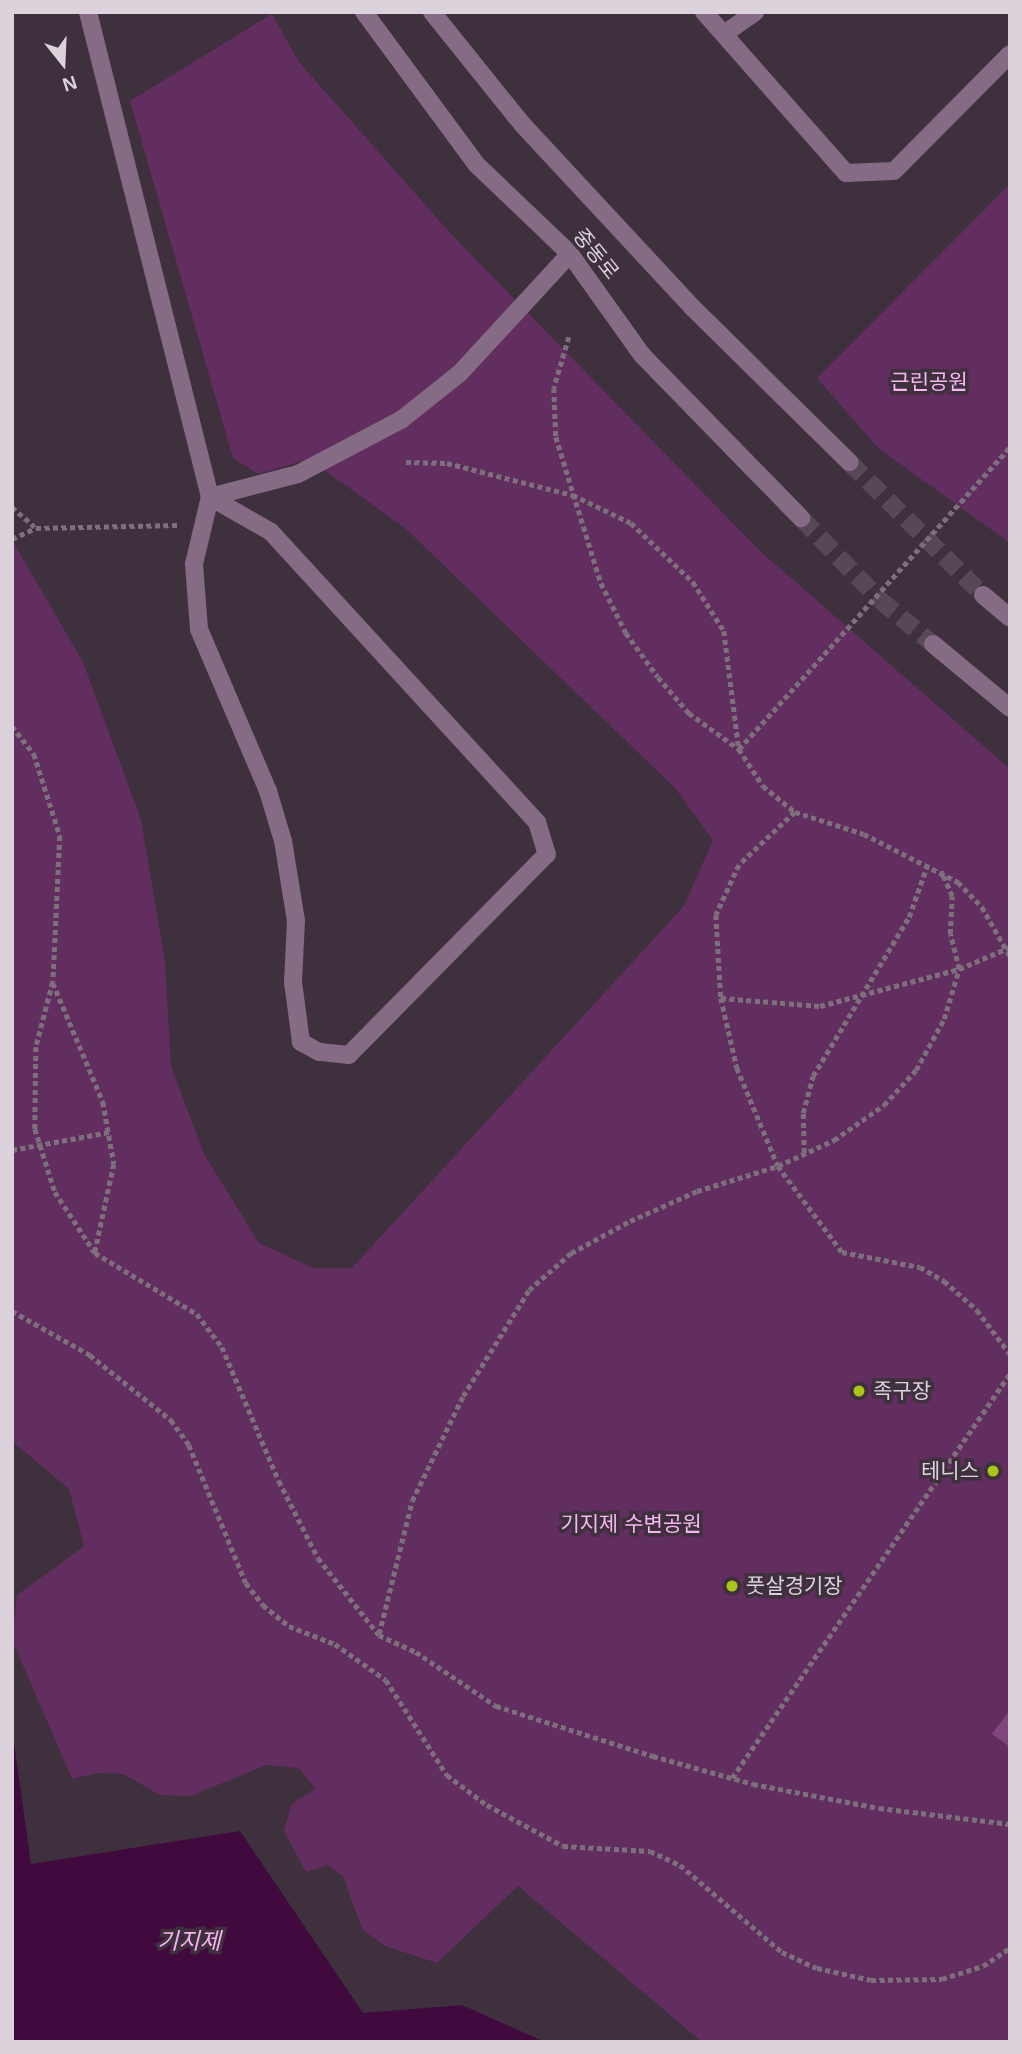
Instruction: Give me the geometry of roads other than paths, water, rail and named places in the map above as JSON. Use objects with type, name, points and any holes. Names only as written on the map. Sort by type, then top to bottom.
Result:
[{"type":"street","points":[[88,12],[210,497],[194,564],[199,629],[268,791],[283,841],[296,920],[293,982],[301,1042],[319,1052],[349,1055],[547,854],[537,822],[271,532],[210,497]]},
{"type":"street","name":"중동로","points":[[364,12],[477,166],[570,254],[642,355],[801,518]]},
{"type":"street","name":"중동로","points":[[432,12],[551,155],[692,307],[849,462]]},
{"type":"street","points":[[704,12],[846,173],[894,171],[1010,54]]},
{"type":"street","points":[[724,34],[755,12]]},
{"type":"street","points":[[210,497],[299,474],[401,420],[460,373],[570,254]]},
{"type":"street","points":[[983,595],[1010,618]]},
{"type":"street","points":[[933,644],[1010,708]]},
{"type":"water","name":"기지제","points":[[12,1728],[31,1864],[240,1831],[363,2013],[462,2005],[545,2042],[12,2042]]},
{"type":"tunnel","points":[[849,462],[983,595]]},
{"type":"tunnel","points":[[801,518],[880,600],[933,644]]},
{"type":"place","name":"족구장","points":[[859,1391]]},
{"type":"place","name":"테니스","points":[[993,1471]]},
{"type":"place","name":"풋살경기장","points":[[732,1586]]},
{"type":"park label","name":"근린공원","points":[[929,382]]},
{"type":"park label","name":"기지제 수변공원","points":[[631,1524]]}]
